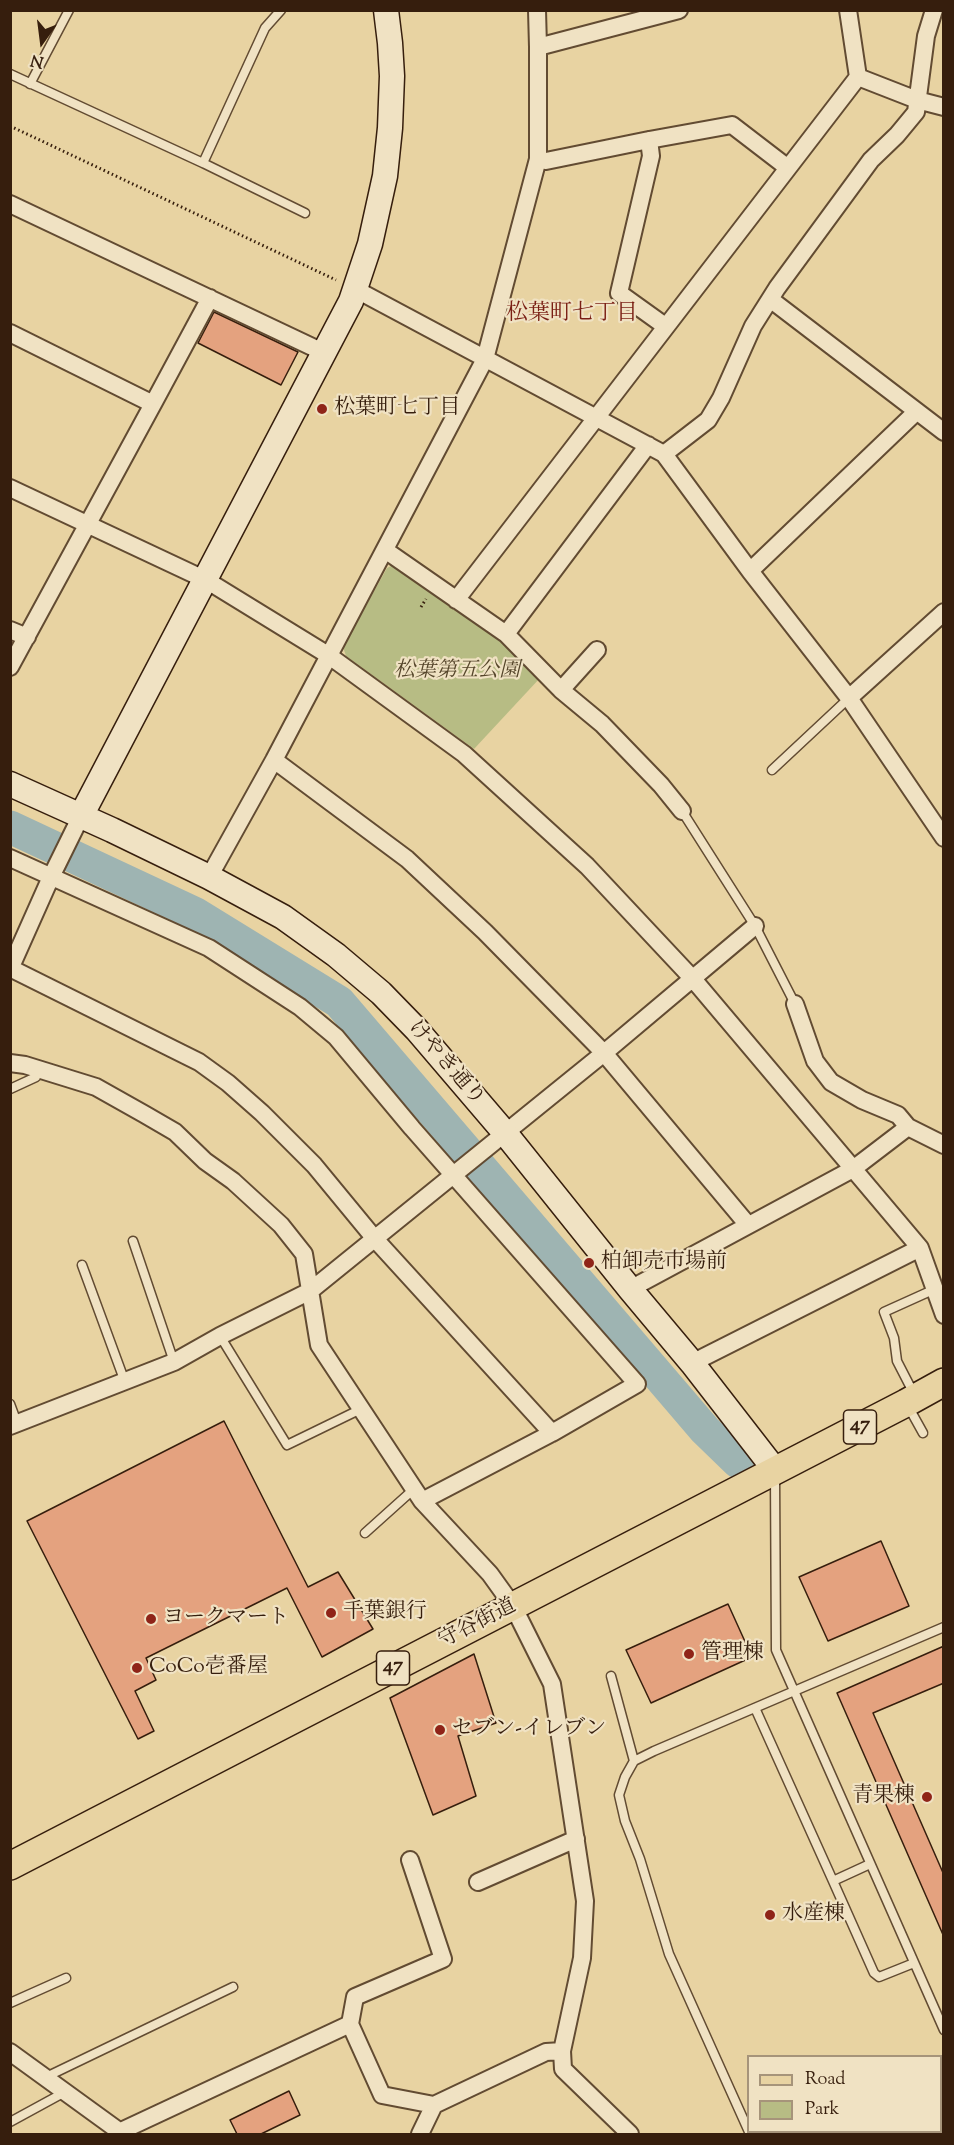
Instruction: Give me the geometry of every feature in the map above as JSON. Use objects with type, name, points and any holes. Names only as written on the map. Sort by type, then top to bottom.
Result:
[{"type":"main road","name":"守谷街道","points":[[10,1866],[944,1382]]},
{"type":"street","points":[[386,10],[392,76],[389,138],[385,176],[370,244],[345,287],[325,353],[78,823],[11,968],[199,1062],[228,1083],[314,1165],[375,1239],[552,1433]]},
{"type":"street","points":[[209,877],[274,760],[485,359],[538,159],[537,10]]},
{"type":"street","points":[[538,47],[679,10]]},
{"type":"street","points":[[456,600],[858,77],[848,10]]},
{"type":"street","points":[[664,454],[708,420],[721,398],[753,326],[770,299],[871,160],[897,135],[916,112],[926,36],[934,10]]},
{"type":"street","points":[[858,77],[917,100],[944,106]]},
{"type":"street","points":[[538,159],[546,161],[732,125],[788,168]]},
{"type":"street","points":[[649,140],[651,156],[620,292],[665,326]]},
{"type":"street","points":[[10,204],[325,353]]},
{"type":"street","points":[[345,287],[664,454],[750,571],[849,698],[944,838]]},
{"type":"street","points":[[10,667],[210,298]]},
{"type":"street","points":[[770,299],[944,432]]},
{"type":"street","points":[[10,333],[153,404]]},
{"type":"street","points":[[750,571],[916,412]]},
{"type":"street","points":[[506,634],[648,445]]},
{"type":"street","points":[[10,488],[206,580],[328,655],[465,754],[587,866],[693,979],[921,1248],[944,1315]]},
{"type":"street","points":[[385,550],[506,634],[561,690],[602,724],[661,785],[682,811]]},
{"type":"street","points":[[849,698],[944,612]]},
{"type":"street","points":[[10,630],[27,638]]},
{"type":"street","points":[[561,690],[597,650]]},
{"type":"street","points":[[274,760],[407,859],[485,932],[604,1053],[748,1225]]},
{"type":"street","name":"けやき通り","points":[[10,784],[78,823],[209,877],[283,917],[336,955],[381,993],[417,1030],[505,1133],[692,1363],[775,1470]]},
{"type":"street","points":[[10,858],[54,872],[209,948],[300,1007],[336,1037],[637,1384],[552,1433],[418,1495]]},
{"type":"street","points":[[14,1425],[174,1362],[310,1291],[604,1053],[755,926]]},
{"type":"street","points":[[795,1004],[815,1061],[831,1082],[862,1100],[898,1115],[908,1127],[944,1145]]},
{"type":"street","points":[[10,1063],[96,1087],[174,1132],[281,1225],[304,1254],[318,1345],[418,1495],[490,1574],[513,1606],[552,1684],[585,1901],[582,1958],[562,2051],[563,2069],[630,2134]]},
{"type":"street","points":[[630,1289],[853,1169],[908,1127]]},
{"type":"street","points":[[692,1363],[921,1248]]},
{"type":"street","points":[[478,1882],[576,1839]]},
{"type":"street","points":[[410,1860],[443,1959],[356,1997],[350,2024],[382,2095],[434,2105],[546,2052],[562,2051]]},
{"type":"street","points":[[10,2052],[121,2133],[350,2024]]},
{"type":"street","points":[[420,2134],[434,2105]]},
{"type":"lane","points":[[30,84],[69,10]]},
{"type":"lane","points":[[203,163],[264,28],[280,10]]},
{"type":"lane","points":[[10,74],[305,213]]},
{"type":"lane","points":[[771,770],[849,698]]},
{"type":"lane","points":[[682,811],[755,926],[795,1004]]},
{"type":"lane","points":[[10,1089],[36,1077],[37,1069]]},
{"type":"lane","points":[[133,1241],[174,1362]]},
{"type":"lane","points":[[82,1265],[124,1382]]},
{"type":"lane","points":[[923,1433],[897,1361],[894,1338],[884,1312],[934,1289]]},
{"type":"lane","points":[[220,1336],[287,1445],[362,1409]]},
{"type":"lane","points":[[10,1404],[14,1425]]},
{"type":"lane","points":[[775,1470],[776,1650],[943,2030]]},
{"type":"lane","points":[[365,1533],[418,1495]]},
{"type":"lane","points":[[747,2127],[669,1954],[640,1859],[625,1821],[619,1796],[625,1777],[634,1761],[944,1627]]},
{"type":"lane","points":[[611,1676],[634,1761]]},
{"type":"lane","points":[[755,1708],[874,1973],[879,1977],[914,1963]]},
{"type":"lane","points":[[833,1881],[870,1864]]},
{"type":"lane","points":[[10,2003],[66,1978]]},
{"type":"lane","points":[[46,2078],[233,1988]]},
{"type":"lane","points":[[10,2122],[65,2092]]},
{"type":"path","points":[[10,126],[337,280],[345,287]]},
{"type":"green space","name":"松葉第五公園","points":[[395,564],[507,643],[540,678],[474,749],[346,656],[343,647],[387,568]]},
{"type":"building","points":[[214,312],[298,352],[281,385],[198,343]]},
{"type":"building","name":"ヨークマート","points":[[224,1421],[308,1587],[338,1572],[373,1629],[322,1657],[287,1588],[146,1658],[156,1680],[135,1691],[154,1731],[138,1739],[27,1521]]},
{"type":"building","points":[[881,1541],[909,1606],[828,1641],[799,1577]]},
{"type":"building","name":"管理棟","points":[[728,1604],[752,1657],[651,1703],[626,1650]]},
{"type":"building","points":[[944,1646],[944,1683],[873,1713],[944,1875],[944,1937],[837,1693]]},
{"type":"building","name":"セブン-イレブン","points":[[474,1654],[496,1723],[458,1736],[476,1796],[433,1815],[390,1698]]},
{"type":"building","points":[[289,2091],[300,2115],[261,2134],[237,2134],[230,2120]]},
{"type":"waterway","points":[[10,827],[196,914],[339,1002],[705,1430],[738,1462]]},
{"type":"place","name":"松葉町七丁目","points":[[322,409]]},
{"type":"place","name":"柏卸売市場前","points":[[589,1263]]},
{"type":"place","name":"千葉銀行","points":[[331,1613]]},
{"type":"place","name":"ヨークマート","points":[[151,1619]]},
{"type":"place","name":"管理棟","points":[[689,1654]]},
{"type":"place","name":"CoCo壱番屋","points":[[137,1668]]},
{"type":"place","name":"セブン-イレブン","points":[[440,1730]]},
{"type":"place","name":"青果棟","points":[[927,1797]]},
{"type":"place","name":"水産棟","points":[[770,1915]]},
{"type":"district","name":"松葉町七丁目","points":[[572,315]]}]
